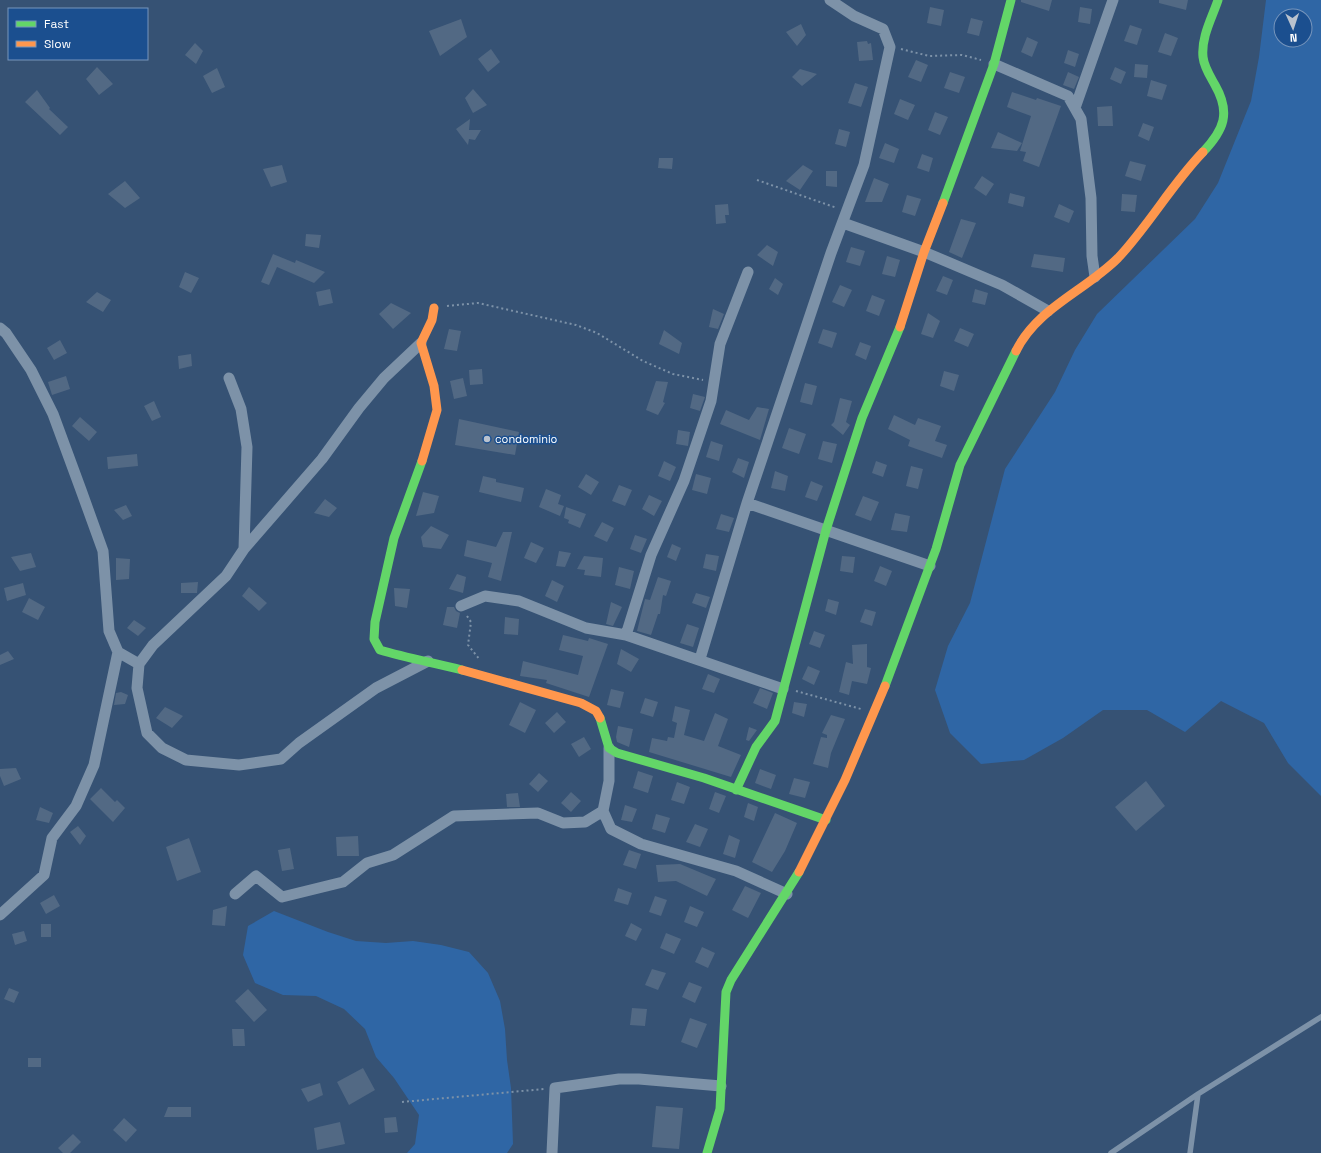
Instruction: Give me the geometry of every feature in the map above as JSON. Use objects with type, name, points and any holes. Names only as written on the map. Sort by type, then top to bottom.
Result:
[{"type":"street","points":[[700,659],[747,503],[828,261],[864,165],[890,47],[883,29],[854,16],[830,0]]},
{"type":"street","points":[[736,790],[756,747],[775,721],[826,530],[862,418],[904,317],[924,252],[994,64],[1011,0]]},
{"type":"street","points":[[1074,108],[1113,0]]},
{"type":"street","points":[[707,1153],[720,1109],[726,992],[732,980],[787,894],[826,820],[875,713],[930,566],[960,465],[1022,338],[1032,324],[1095,277],[1111,263],[1152,217],[1186,170],[1218,132],[1224,117],[1223,102],[1216,84],[1206,70],[1203,57],[1205,38],[1218,0]]},
{"type":"street","points":[[994,64],[1068,96],[1081,119],[1091,198],[1092,256],[1095,277]]},
{"type":"street","points":[[845,217],[1002,285],[1048,311]]},
{"type":"street","points":[[626,635],[651,555],[684,481],[715,382],[720,344],[748,272]]},
{"type":"street","points":[[428,661],[376,688],[299,743],[281,759],[239,765],[186,760],[162,748],[147,733],[137,688],[139,664],[153,645],[226,576],[244,549],[322,459],[359,408],[384,378],[421,343],[432,320],[434,308]]},
{"type":"street","points":[[0,328],[6,333],[31,370],[53,414],[81,490],[103,551],[109,631],[118,652],[94,765],[76,806],[52,838],[44,875],[0,915]]},
{"type":"street","points":[[421,343],[434,386],[437,410],[427,446],[394,538],[375,622],[374,639],[380,650],[406,658],[428,661],[581,703],[596,711],[601,719],[609,748],[609,781],[603,811],[611,829],[641,844],[736,871],[787,894]]},
{"type":"street","points":[[229,378],[241,409],[247,447],[244,549]]},
{"type":"street","points":[[747,503],[930,566]]},
{"type":"street","points":[[461,606],[485,596],[519,601],[586,628],[626,635],[700,659],[783,689]]},
{"type":"street","points":[[118,652],[139,664]]},
{"type":"street","points":[[609,748],[617,753],[826,820]]},
{"type":"street","points":[[235,894],[256,876],[282,897],[343,882],[367,863],[393,854],[454,816],[538,813],[563,823],[585,822],[603,811]]},
{"type":"street","points":[[552,1153],[555,1088],[626,1079],[721,1086]]},
{"type":"lane","points":[[1111,1153],[1198,1094],[1321,1017]]},
{"type":"lane","points":[[1190,1153],[1198,1094]]},
{"type":"path","points":[[890,47],[928,56],[962,55],[994,64]]},
{"type":"path","points":[[757,180],[845,217]]},
{"type":"path","points":[[434,308],[478,303],[576,324],[597,333],[643,361],[673,374],[715,382]]},
{"type":"path","points":[[461,606],[471,622],[468,645],[481,662]]},
{"type":"path","points":[[783,689],[818,696],[875,713]]},
{"type":"path","points":[[402,1102],[555,1088]]},
{"type":"shaded area","points":[[1266,0],[1321,0],[1321,796],[1288,763],[1264,723],[1221,701],[1185,732],[1147,710],[1103,710],[1063,738],[1024,760],[981,764],[950,733],[935,690],[948,646],[970,603],[1005,469],[1055,392],[1075,350],[1097,314],[1195,219],[1218,183],[1251,101],[1259,57]]},
{"type":"shaded area","points":[[274,911],[356,941],[386,943],[413,941],[441,945],[469,952],[488,973],[500,1001],[505,1029],[511,1088],[513,1144],[507,1153],[407,1153],[415,1144],[419,1115],[394,1078],[376,1057],[365,1029],[344,1009],[316,996],[283,995],[255,983],[243,955],[248,926]]},
{"type":"building","points":[[1021,0],[1052,0],[1049,11],[1021,2]]},
{"type":"building","points":[[1159,0],[1188,0],[1186,10],[1159,3]]},
{"type":"building","points":[[930,7],[944,10],[941,26],[927,23]]},
{"type":"building","points":[[1080,7],[1092,9],[1090,24],[1078,22]]},
{"type":"building","points":[[971,18],[983,21],[979,36],[967,33]]},
{"type":"building","points":[[461,19],[467,37],[440,56],[429,31]]},
{"type":"building","points":[[801,24],[806,35],[797,46],[786,32]]},
{"type":"building","points":[[1130,25],[1142,29],[1137,45],[1124,41]]},
{"type":"building","points":[[1165,33],[1178,38],[1171,56],[1158,52]]},
{"type":"building","points":[[1027,37],[1038,42],[1032,57],[1021,52]]},
{"type":"building","points":[[867,41],[868,44],[871,43],[873,60],[859,61],[857,42]]},
{"type":"building","points":[[195,43],[203,51],[196,64],[185,55]]},
{"type":"building","points":[[491,49],[500,62],[488,72],[478,59]]},
{"type":"building","points":[[1068,50],[1079,54],[1075,67],[1064,63]]},
{"type":"building","points":[[916,60],[928,65],[921,82],[908,77]]},
{"type":"building","points":[[1135,64],[1148,65],[1147,78],[1134,77]]},
{"type":"building","points":[[97,67],[113,84],[99,95],[86,79]]},
{"type":"building","points":[[1115,67],[1126,72],[1121,84],[1110,79]]},
{"type":"building","points":[[217,68],[225,87],[212,93],[203,76]]},
{"type":"building","points":[[800,69],[817,74],[802,86],[792,77]]},
{"type":"building","points":[[950,72],[965,77],[959,93],[944,88]]},
{"type":"building","points":[[1068,72],[1079,77],[1074,89],[1063,85]]},
{"type":"building","points":[[1151,80],[1167,85],[1162,100],[1147,96]]},
{"type":"building","points":[[855,83],[868,87],[861,107],[848,103]]},
{"type":"building","points":[[473,89],[487,105],[473,113],[465,98]]},
{"type":"building","points":[[37,90],[50,108],[49,109],[68,127],[60,135],[25,102]]},
{"type":"building","points":[[1012,92],[1061,106],[1039,167],[1023,161],[1026,152],[1020,151],[1031,116],[1007,107]]},
{"type":"building","points":[[900,99],[915,105],[908,120],[894,114]]},
{"type":"building","points":[[1112,106],[1113,126],[1098,126],[1097,107]]},
{"type":"building","points":[[935,112],[948,117],[940,135],[928,130]]},
{"type":"building","points":[[470,119],[469,130],[481,130],[475,140],[469,139],[468,145],[456,129]]},
{"type":"building","points":[[1143,123],[1154,127],[1149,141],[1138,136]]},
{"type":"building","points":[[839,129],[850,132],[846,147],[835,144]]},
{"type":"building","points":[[998,132],[1022,143],[1017,151],[991,148]]},
{"type":"building","points":[[885,143],[899,149],[894,163],[879,158]]},
{"type":"building","points":[[922,154],[933,158],[929,172],[917,168]]},
{"type":"building","points":[[659,158],[673,158],[672,169],[658,168]]},
{"type":"building","points":[[1130,161],[1146,165],[1141,181],[1125,176]]},
{"type":"building","points":[[282,165],[287,182],[271,187],[263,169]]},
{"type":"building","points":[[803,165],[813,171],[800,190],[786,181]]},
{"type":"building","points":[[826,171],[837,171],[837,187],[826,186]]},
{"type":"building","points":[[982,176],[994,184],[986,196],[974,188]]},
{"type":"building","points":[[874,178],[889,184],[882,202],[865,202]]},
{"type":"building","points":[[125,181],[140,198],[125,208],[108,194]]},
{"type":"building","points":[[1010,193],[1025,197],[1023,207],[1008,203]]},
{"type":"building","points":[[1122,194],[1137,195],[1135,212],[1121,211]]},
{"type":"building","points":[[907,195],[921,199],[915,216],[902,212]]},
{"type":"building","points":[[728,204],[729,215],[725,215],[726,223],[716,224],[715,205]]},
{"type":"building","points":[[1059,204],[1074,211],[1069,223],[1054,217]]},
{"type":"building","points":[[961,219],[976,223],[962,258],[949,252]]},
{"type":"building","points":[[306,234],[321,235],[319,248],[305,246]]},
{"type":"building","points":[[767,245],[778,252],[773,266],[757,255]]},
{"type":"building","points":[[851,247],[865,251],[860,266],[846,262]]},
{"type":"building","points":[[273,254],[295,263],[296,260],[325,272],[314,283],[277,267],[269,285],[261,282]]},
{"type":"building","points":[[1034,254],[1065,258],[1063,272],[1031,267]]},
{"type":"building","points":[[887,256],[900,260],[895,277],[882,274]]},
{"type":"building","points":[[185,272],[199,278],[191,293],[179,287]]},
{"type":"building","points":[[943,276],[953,280],[947,295],[936,291]]},
{"type":"building","points":[[775,278],[783,284],[778,295],[769,289]]},
{"type":"building","points":[[840,285],[852,290],[844,307],[832,302]]},
{"type":"building","points":[[330,289],[333,303],[319,306],[316,292]]},
{"type":"building","points":[[975,289],[988,293],[985,305],[972,302]]},
{"type":"building","points":[[97,292],[111,300],[103,312],[86,302]]},
{"type":"building","points":[[872,295],[885,300],[879,316],[866,311]]},
{"type":"building","points":[[391,303],[411,313],[393,329],[379,314]]},
{"type":"building","points":[[713,309],[724,314],[718,329],[709,327]]},
{"type":"building","points":[[928,313],[940,321],[933,338],[921,334]]},
{"type":"building","points":[[960,328],[974,334],[968,347],[954,341]]},
{"type":"building","points":[[449,329],[461,331],[457,351],[444,349]]},
{"type":"building","points":[[823,329],[837,333],[832,348],[818,343]]},
{"type":"building","points":[[664,330],[682,343],[679,354],[659,344]]},
{"type":"building","points":[[60,340],[67,353],[54,360],[47,348]]},
{"type":"building","points":[[860,342],[871,346],[866,360],[855,355]]},
{"type":"building","points":[[191,354],[192,366],[179,369],[178,356]]},
{"type":"building","points":[[482,369],[483,384],[470,385],[469,370]]},
{"type":"building","points":[[944,371],[959,375],[954,391],[940,386]]},
{"type":"building","points":[[66,376],[70,389],[52,395],[48,382]]},
{"type":"building","points":[[463,378],[467,396],[454,399],[450,381]]},
{"type":"building","points":[[656,381],[668,382],[663,402],[665,403],[658,415],[646,410]]},
{"type":"building","points":[[805,383],[817,386],[812,405],[800,402]]},
{"type":"building","points":[[693,394],[705,397],[700,411],[690,408]]},
{"type":"building","points":[[840,398],[852,401],[846,422],[850,425],[843,435],[831,425],[834,422]]},
{"type":"building","points":[[154,401],[161,417],[152,421],[144,406]]},
{"type":"building","points":[[757,407],[769,409],[760,440],[720,424],[726,410],[749,420]]},
{"type":"building","points":[[894,415],[915,425],[918,418],[941,426],[935,441],[947,445],[942,458],[908,446],[910,440],[888,429]]},
{"type":"building","points":[[80,417],[97,432],[89,441],[72,426]]},
{"type":"building","name":"condominio","points":[[459,419],[519,432],[515,455],[455,445]]},
{"type":"building","points":[[789,428],[806,434],[799,454],[782,448]]},
{"type":"building","points":[[678,430],[690,432],[688,446],[676,444]]},
{"type":"building","points":[[711,441],[723,445],[719,461],[706,457]]},
{"type":"building","points":[[823,441],[837,444],[832,463],[818,459]]},
{"type":"building","points":[[137,454],[138,466],[108,469],[107,457]]},
{"type":"building","points":[[738,458],[749,462],[744,478],[732,472]]},
{"type":"building","points":[[664,461],[676,467],[670,481],[658,476]]},
{"type":"building","points":[[876,461],[887,465],[883,477],[872,473]]},
{"type":"building","points":[[911,466],[923,469],[918,489],[906,486]]},
{"type":"building","points":[[775,471],[788,476],[785,491],[771,488]]},
{"type":"building","points":[[586,474],[599,482],[591,495],[578,487]]},
{"type":"building","points":[[696,474],[711,478],[707,494],[692,490]]},
{"type":"building","points":[[483,476],[496,479],[496,482],[524,488],[521,502],[479,492]]},
{"type":"building","points":[[811,481],[823,486],[817,501],[805,497]]},
{"type":"building","points":[[619,485],[632,490],[625,506],[612,501]]},
{"type":"building","points":[[546,489],[561,495],[558,504],[564,506],[560,516],[539,507]]},
{"type":"building","points":[[423,492],[439,496],[434,513],[416,516]]},
{"type":"building","points":[[649,495],[662,501],[654,516],[642,509]]},
{"type":"building","points":[[863,496],[879,502],[871,521],[855,515]]},
{"type":"building","points":[[325,499],[337,508],[329,517],[314,513]]},
{"type":"building","points":[[126,505],[132,516],[123,520],[114,510]]},
{"type":"building","points":[[566,507],[586,514],[580,528],[568,523],[569,520],[564,518]]},
{"type":"building","points":[[895,513],[910,516],[907,532],[891,530]]},
{"type":"building","points":[[721,514],[734,518],[729,532],[716,529]]},
{"type":"building","points":[[602,522],[614,528],[607,542],[594,536]]},
{"type":"building","points":[[431,526],[449,535],[441,549],[423,547],[421,537]]},
{"type":"building","points":[[503,532],[512,532],[501,581],[488,577],[492,563],[464,556],[467,540],[496,547]]},
{"type":"building","points":[[635,535],[647,539],[641,553],[630,549]]},
{"type":"building","points":[[531,542],[544,548],[536,563],[524,558]]},
{"type":"building","points":[[672,544],[681,548],[676,561],[667,557]]},
{"type":"building","points":[[559,551],[571,553],[565,567],[556,566]]},
{"type":"building","points":[[31,553],[36,567],[20,571],[11,557]]},
{"type":"building","points":[[706,554],[719,556],[716,571],[703,568]]},
{"type":"building","points":[[584,556],[603,558],[601,577],[584,575],[585,570],[577,569]]},
{"type":"building","points":[[842,556],[855,557],[853,573],[840,571]]},
{"type":"building","points":[[116,558],[130,559],[129,579],[116,580]]},
{"type":"building","points":[[880,566],[892,571],[886,586],[874,581]]},
{"type":"building","points":[[619,567],[634,571],[630,589],[615,585]]},
{"type":"building","points":[[457,574],[466,577],[463,593],[449,589]]},
{"type":"building","points":[[658,577],[671,581],[666,596],[663,595],[660,614],[658,614],[651,635],[637,631],[645,599],[650,600]]},
{"type":"building","points":[[552,580],[564,586],[557,602],[545,596]]},
{"type":"building","points":[[198,582],[197,593],[181,593],[181,583]]},
{"type":"building","points":[[23,583],[26,595],[7,601],[4,588]]},
{"type":"building","points":[[249,587],[267,603],[259,611],[242,596]]},
{"type":"building","points":[[394,588],[410,589],[407,608],[395,606]]},
{"type":"building","points":[[696,593],[710,597],[706,608],[692,603]]},
{"type":"building","points":[[29,598],[45,607],[38,620],[22,612]]},
{"type":"building","points":[[828,599],[839,602],[836,615],[825,611]]},
{"type":"building","points":[[611,602],[622,607],[613,626],[606,624]]},
{"type":"building","points":[[447,607],[454,607],[456,611],[460,613],[457,628],[443,625]]},
{"type":"building","points":[[865,609],[876,612],[872,626],[860,622]]},
{"type":"building","points":[[505,617],[519,619],[518,635],[504,634]]},
{"type":"building","points":[[134,620],[146,628],[138,636],[127,628]]},
{"type":"building","points":[[687,624],[699,628],[693,647],[680,643]]},
{"type":"building","points":[[814,631],[825,635],[820,648],[809,644]]},
{"type":"building","points":[[563,635],[588,641],[589,638],[608,644],[589,697],[546,683],[547,680],[520,676],[523,661],[578,675],[583,656],[559,650]]},
{"type":"building","points":[[867,644],[867,667],[871,668],[867,684],[852,681],[849,695],[839,692],[846,662],[853,664],[852,645]]},
{"type":"building","points":[[621,649],[639,659],[631,672],[617,664]]},
{"type":"building","points":[[8,651],[14,659],[0,665],[0,655]]},
{"type":"building","points":[[808,666],[820,671],[814,685],[802,679]]},
{"type":"building","points":[[708,674],[720,679],[714,693],[702,689]]},
{"type":"building","points":[[760,688],[773,693],[767,709],[753,703]]},
{"type":"building","points":[[611,689],[624,692],[620,708],[607,705]]},
{"type":"building","points":[[121,692],[128,695],[125,704],[114,705],[116,693]]},
{"type":"building","points":[[645,698],[658,702],[653,717],[640,713]]},
{"type":"building","points":[[520,702],[536,710],[525,733],[509,725]]},
{"type":"building","points":[[794,702],[807,704],[804,717],[792,713]]},
{"type":"building","points":[[675,706],[690,710],[684,735],[704,741],[715,713],[728,719],[718,746],[741,755],[731,777],[649,752],[652,738],[667,741],[668,737],[674,738],[677,723],[672,721]]},
{"type":"building","points":[[165,707],[183,716],[172,728],[156,718]]},
{"type":"building","points":[[557,712],[566,722],[554,733],[545,723]]},
{"type":"building","points":[[831,715],[845,719],[831,753],[828,768],[813,764],[821,737],[827,738],[827,735],[822,733]]},
{"type":"building","points":[[618,726],[633,729],[629,747],[617,742],[616,737]]},
{"type":"building","points":[[749,727],[757,730],[749,741],[746,740]]},
{"type":"building","points":[[584,737],[591,749],[579,757],[571,744]]},
{"type":"building","points":[[16,768],[21,779],[4,786],[0,776],[0,769]]},
{"type":"building","points":[[760,769],[776,775],[771,789],[755,783]]},
{"type":"building","points":[[638,771],[653,776],[648,793],[633,788]]},
{"type":"building","points":[[539,773],[548,781],[538,792],[529,784]]},
{"type":"building","points":[[794,778],[810,782],[805,798],[789,794]]},
{"type":"building","points":[[1146,781],[1165,806],[1136,831],[1115,807]]},
{"type":"building","points":[[677,782],[690,787],[684,804],[671,800]]},
{"type":"building","points":[[101,788],[115,802],[117,800],[125,808],[113,822],[90,799]]},
{"type":"building","points":[[571,792],[581,801],[571,812],[561,803]]},
{"type":"building","points":[[715,792],[726,796],[719,813],[709,809]]},
{"type":"building","points":[[518,793],[520,807],[507,807],[506,794]]},
{"type":"building","points":[[748,803],[758,807],[754,821],[744,817]]},
{"type":"building","points":[[625,805],[637,809],[632,822],[621,820]]},
{"type":"building","points":[[40,807],[53,813],[49,823],[36,820]]},
{"type":"building","points":[[775,813],[797,823],[785,851],[772,872],[752,862]]},
{"type":"building","points":[[656,814],[670,818],[665,833],[652,829]]},
{"type":"building","points":[[695,824],[708,829],[700,847],[686,842]]},
{"type":"building","points":[[78,826],[86,836],[80,845],[70,832]]},
{"type":"building","points":[[729,835],[740,840],[735,858],[723,854]]},
{"type":"building","points":[[358,836],[359,856],[337,856],[336,837]]},
{"type":"building","points":[[189,838],[201,872],[177,881],[166,847]]},
{"type":"building","points":[[290,848],[294,869],[282,871],[278,850]]},
{"type":"building","points":[[629,850],[641,854],[636,869],[623,865]]},
{"type":"building","points":[[680,864],[716,879],[707,896],[676,881],[658,882],[656,865]]},
{"type":"building","points":[[745,886],[761,893],[748,918],[732,910]]},
{"type":"building","points":[[618,888],[632,893],[628,905],[614,901]]},
{"type":"building","points":[[54,895],[60,906],[46,914],[40,903]]},
{"type":"building","points":[[655,896],[667,900],[661,916],[649,912]]},
{"type":"building","points":[[227,906],[225,926],[212,925],[213,910]]},
{"type":"building","points":[[690,906],[704,912],[697,927],[684,922]]},
{"type":"building","points":[[631,923],[642,929],[636,941],[625,936]]},
{"type":"building","points":[[41,924],[51,924],[51,937],[41,937]]},
{"type":"building","points":[[24,931],[27,941],[15,945],[12,934]]},
{"type":"building","points":[[666,933],[681,939],[674,954],[660,948]]},
{"type":"building","points":[[702,947],[715,953],[708,968],[695,962]]},
{"type":"building","points":[[652,969],[666,973],[658,990],[645,985]]},
{"type":"building","points":[[689,982],[702,987],[695,1003],[682,997]]},
{"type":"building","points":[[9,988],[19,992],[14,1003],[4,999]]},
{"type":"building","points":[[248,989],[267,1010],[254,1022],[235,1001]]},
{"type":"building","points":[[632,1008],[647,1009],[645,1026],[630,1025]]},
{"type":"building","points":[[690,1018],[707,1024],[697,1048],[681,1042]]},
{"type":"building","points":[[232,1029],[244,1029],[245,1046],[233,1046]]},
{"type":"building","points":[[28,1058],[41,1058],[41,1067],[28,1067]]},
{"type":"building","points":[[363,1068],[375,1090],[349,1105],[337,1082]]},
{"type":"building","points":[[320,1083],[323,1095],[308,1102],[301,1089]]},
{"type":"building","points":[[656,1106],[683,1108],[679,1149],[652,1147]]},
{"type":"building","points":[[168,1107],[191,1107],[191,1117],[164,1117]]},
{"type":"building","points":[[396,1117],[398,1132],[385,1133],[384,1118]]},
{"type":"building","points":[[124,1118],[137,1130],[126,1142],[113,1130]]},
{"type":"building","points":[[340,1122],[345,1144],[317,1150],[314,1128]]},
{"type":"building","points":[[73,1134],[81,1142],[70,1153],[63,1153],[58,1148]]},
{"type":"traffic: fast","points":[[943,203],[994,64],[1011,0]]},
{"type":"traffic: fast","points":[[1203,152],[1220,129],[1224,113],[1220,95],[1206,68],[1203,57],[1205,35],[1218,0]]},
{"type":"traffic: fast","points":[[736,790],[756,747],[775,721],[826,530],[862,418],[900,327]]},
{"type":"traffic: fast","points":[[885,686],[936,549],[960,465],[1016,351]]},
{"type":"traffic: fast","points":[[422,461],[394,538],[375,622],[374,639],[380,650],[462,670]]},
{"type":"traffic: fast","points":[[600,718],[609,748],[617,753],[704,778],[826,820]]},
{"type":"traffic: fast","points":[[707,1153],[720,1109],[726,992],[731,980],[799,872]]},
{"type":"traffic: slow","points":[[1016,351],[1025,336],[1049,311],[1105,270],[1118,258],[1140,232],[1181,177],[1203,152]]},
{"type":"traffic: slow","points":[[900,327],[924,252],[943,203]]},
{"type":"traffic: slow","points":[[422,461],[437,410],[434,386],[421,343],[432,320],[434,308]]},
{"type":"traffic: slow","points":[[462,670],[581,703],[596,711],[600,718]]},
{"type":"traffic: slow","points":[[799,872],[845,780],[885,686]]},
{"type":"place","name":"condominio","points":[[487,439]]}]
